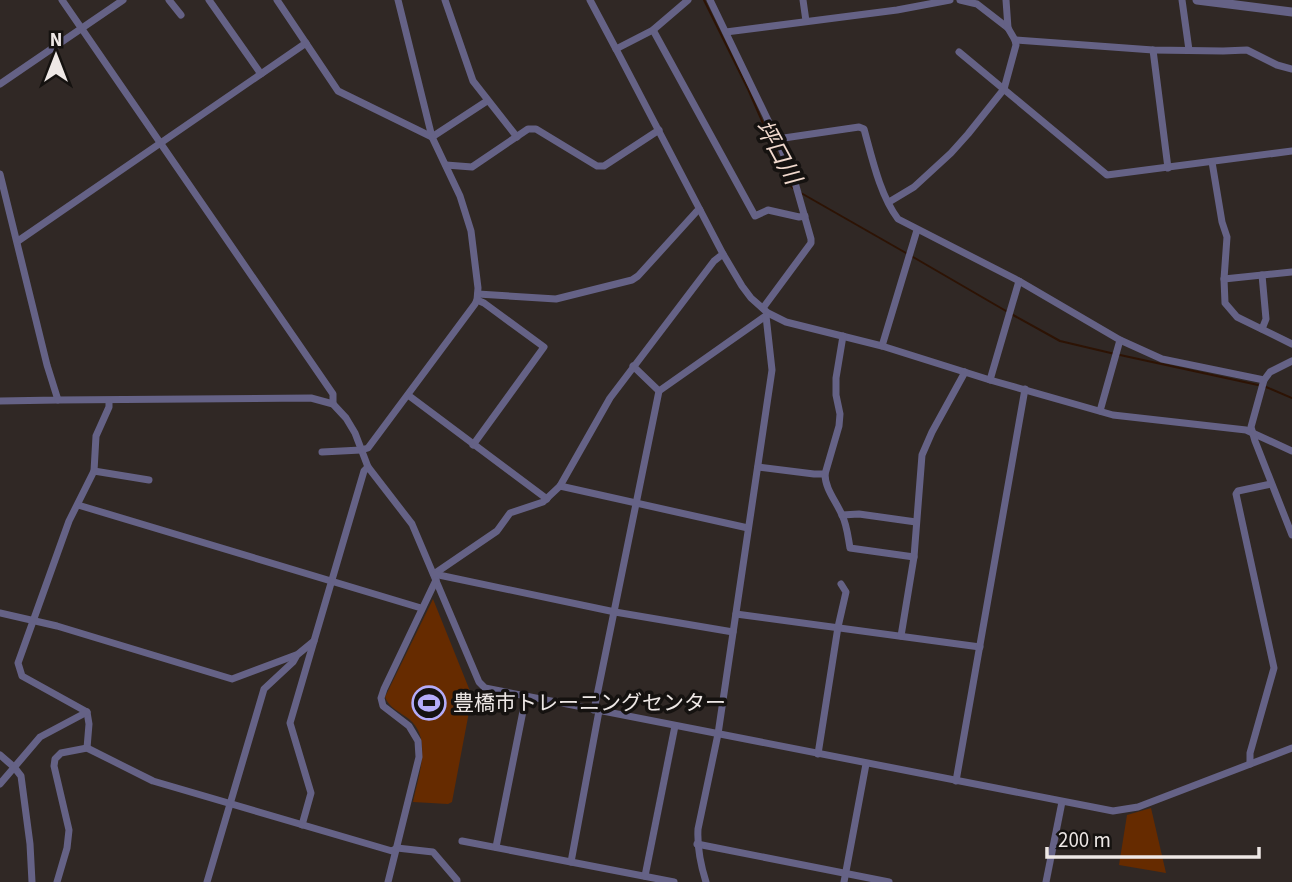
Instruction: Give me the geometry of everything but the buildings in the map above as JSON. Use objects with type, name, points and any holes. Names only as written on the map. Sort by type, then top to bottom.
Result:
[{"type":"street","points":[[62,0],[333,394],[333,404]]},
{"type":"street","points":[[0,84],[123,0]]},
{"type":"street","points":[[169,0],[181,15]]},
{"type":"street","points":[[209,0],[261,74]]},
{"type":"street","points":[[277,0],[338,91],[432,137]]},
{"type":"street","points":[[322,452],[368,448],[478,297],[471,231],[460,196],[432,137],[398,0],[407,0]]},
{"type":"street","points":[[445,0],[473,81],[517,137]]},
{"type":"street","points":[[590,0],[723,254],[742,286],[766,312],[786,322],[883,345],[990,380],[1113,415],[1246,430],[1292,452]]},
{"type":"street","points":[[616,50],[653,30],[688,0]]},
{"type":"street","points":[[571,862],[615,612],[659,391],[766,312],[811,243],[797,190],[777,139],[710,0]]},
{"type":"street","points":[[803,0],[806,21]]},
{"type":"street","points":[[726,32],[950,0]]},
{"type":"street","points":[[889,202],[914,187],[951,153],[1004,89],[1015,40],[1008,28],[977,4],[960,0]]},
{"type":"street","points":[[1006,0],[1008,28]]},
{"type":"street","points":[[1182,0],[1189,50]]},
{"type":"street","points":[[1197,0],[1292,12]]},
{"type":"street","points":[[653,30],[755,216],[768,209],[799,217],[805,215]]},
{"type":"street","points":[[1015,40],[1153,50],[1248,50],[1277,65],[1292,69]]},
{"type":"street","points":[[18,241],[306,43]]},
{"type":"street","points":[[1153,50],[1168,167]]},
{"type":"street","points":[[959,52],[1107,175],[1292,151]]},
{"type":"street","points":[[432,137],[487,101]]},
{"type":"street","points":[[777,139],[859,127],[864,130],[876,170],[898,219],[1019,281],[1120,340],[1162,359],[1264,380]]},
{"type":"street","points":[[446,165],[472,167],[528,129],[536,129],[597,166],[604,166],[659,130]]},
{"type":"street","points":[[1212,162],[1227,237],[1223,294],[1225,303],[1237,317],[1292,344]]},
{"type":"street","points":[[0,174],[58,400]]},
{"type":"street","points":[[478,297],[556,299],[632,280],[700,210]]},
{"type":"street","points":[[883,345],[917,230]]},
{"type":"street","points":[[388,882],[419,757],[418,741],[409,726],[383,706],[382,698],[435,577],[497,531],[510,513],[547,499],[560,486],[610,398],[714,261],[723,254]]},
{"type":"street","points":[[1224,279],[1292,272]]},
{"type":"street","points":[[1262,275],[1266,319],[1262,329]]},
{"type":"street","points":[[990,380],[1019,281]]},
{"type":"street","points":[[473,445],[544,347],[478,297]]},
{"type":"street","points":[[706,882],[698,858],[698,829],[718,734],[772,370],[766,312]]},
{"type":"street","points":[[843,336],[836,378],[839,426],[825,474],[825,483],[842,515],[850,548],[914,556]]},
{"type":"street","points":[[1100,411],[1120,340]]},
{"type":"street","points":[[1292,361],[1270,372],[1264,380],[1251,427],[1292,535]]},
{"type":"street","points":[[634,366],[659,391]]},
{"type":"street","points":[[901,636],[914,556],[922,455],[965,372]]},
{"type":"street","points":[[956,781],[1025,389]]},
{"type":"street","points":[[408,395],[547,499]]},
{"type":"street","points":[[0,401],[311,398],[333,404],[355,433],[368,467],[412,524],[479,682],[485,688],[1113,811],[1145,805],[1292,748]]},
{"type":"street","points":[[87,712],[22,676],[18,663],[69,521],[94,471],[96,436],[109,401]]},
{"type":"street","points":[[302,825],[311,793],[290,723],[364,471],[368,467]]},
{"type":"street","points":[[758,467],[825,474]]},
{"type":"street","points":[[94,471],[149,480]]},
{"type":"street","points":[[1250,764],[1250,753],[1274,668],[1236,494],[1238,491],[1271,484]]},
{"type":"street","points":[[560,486],[748,528]]},
{"type":"street","points":[[78,505],[421,608]]},
{"type":"street","points":[[842,515],[859,514],[916,522]]},
{"type":"street","points":[[435,577],[733,632]]},
{"type":"street","points":[[818,754],[846,592],[841,584]]},
{"type":"street","points":[[0,613],[34,620],[232,679],[297,655],[314,641]]},
{"type":"street","points":[[736,614],[980,647]]},
{"type":"street","points":[[207,882],[264,689],[297,655]]},
{"type":"street","points":[[496,847],[526,696]]},
{"type":"street","points":[[87,712],[87,748]]},
{"type":"street","points":[[0,784],[40,737],[87,712]]},
{"type":"street","points":[[645,876],[675,726]]},
{"type":"street","points":[[57,882],[69,830],[54,766],[55,759],[61,753],[87,748],[153,781],[392,851],[397,848],[433,852],[457,882]]},
{"type":"street","points":[[0,755],[21,776],[32,882]]},
{"type":"street","points":[[845,878],[866,764]]},
{"type":"street","points":[[1046,882],[1062,802]]},
{"type":"street","points":[[462,841],[674,882]]},
{"type":"street","points":[[697,844],[845,878],[889,882]]},
{"type":"shaded area","name":"豊橋市トレーニングセンター","points":[[433,599],[472,696],[452,802],[448,804],[413,802],[422,758],[420,737],[409,719],[392,707],[385,697]]},
{"type":"shaded area","points":[[1151,808],[1166,873],[1119,865],[1127,815]]},
{"type":"waterway","name":"坪口川","points":[[704,0],[793,188]]},
{"type":"waterway","name":"坪口川","points":[[801,193],[906,253]]},
{"type":"waterway","name":"坪口川","points":[[913,257],[1006,311]]},
{"type":"waterway","name":"坪口川","points":[[1013,315],[1060,341],[1115,354]]},
{"type":"waterway","name":"坪口川","points":[[1120,355],[1258,385]]},
{"type":"waterway","name":"坪口川","points":[[1266,387],[1292,398]]},
{"type":"place","name":"豊橋市トレーニングセンター","points":[[429,703]]}]
